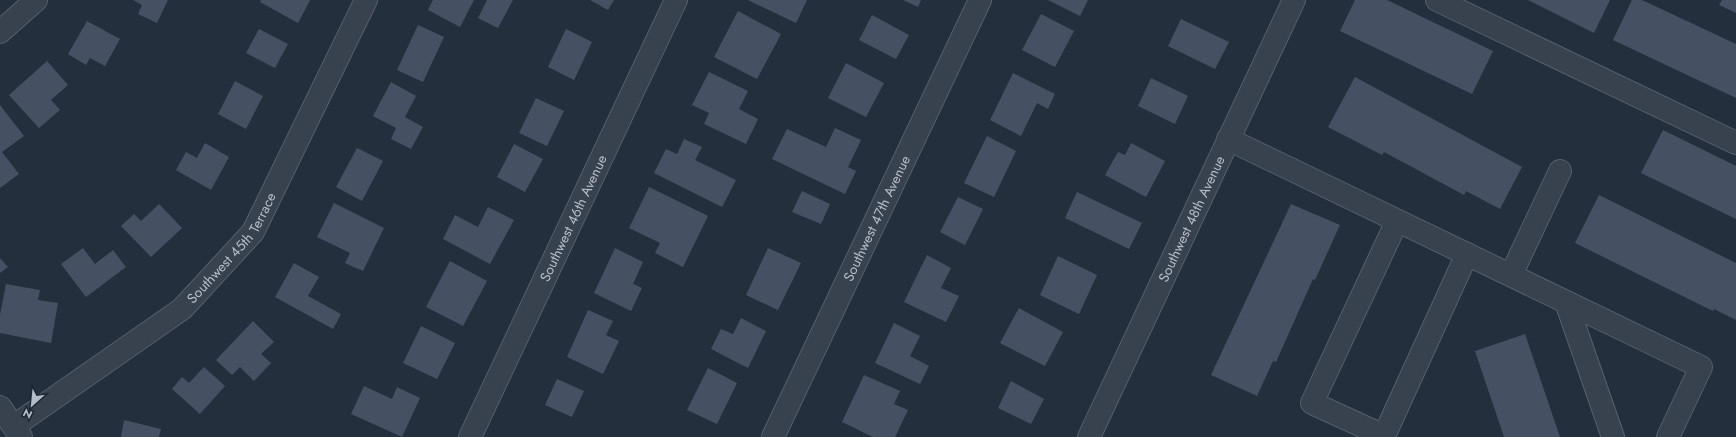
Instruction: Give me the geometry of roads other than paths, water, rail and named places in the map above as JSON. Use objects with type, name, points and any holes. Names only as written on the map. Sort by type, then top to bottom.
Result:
[{"type":"street","points":[[0,32],[36,0]]},
{"type":"street","name":"Southwest 45th Terrace","points":[[18,432],[182,309],[253,232],[366,0]]},
{"type":"street","name":"Southwest 46th Avenue","points":[[470,437],[676,0]]},
{"type":"street","name":"Southwest 47th Avenue","points":[[773,437],[980,0]]},
{"type":"street","name":"Southwest 48th Avenue","points":[[1089,437],[1294,0]]},
{"type":"street","points":[[1437,0],[1736,143]]},
{"type":"street","points":[[1228,139],[1702,367],[1668,437]]},
{"type":"street","points":[[1510,275],[1560,171]]},
{"type":"street","points":[[1397,221],[1312,403],[1384,436],[1468,254]]},
{"type":"street","points":[[1566,302],[1613,437]]},
{"type":"street","points":[[0,407],[18,432]]}]
